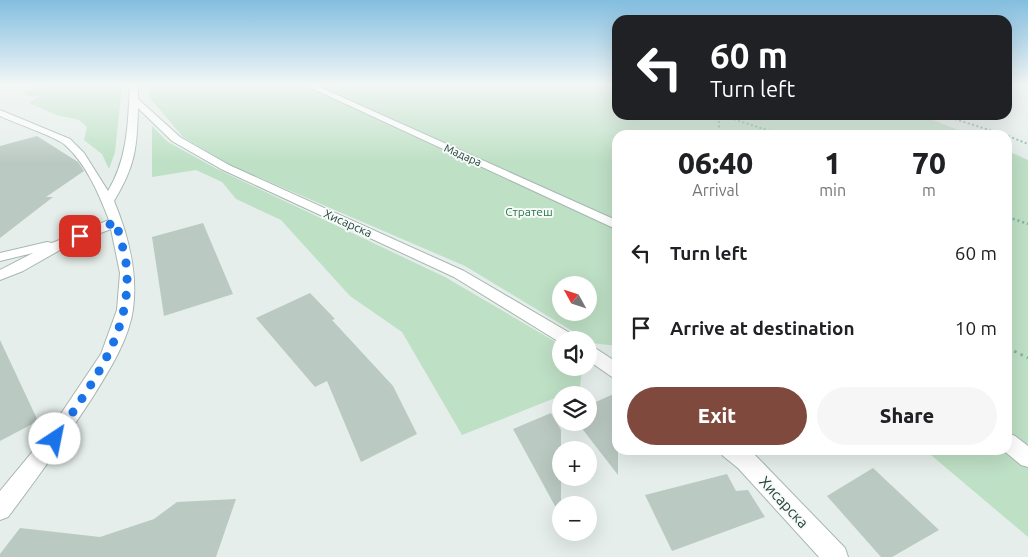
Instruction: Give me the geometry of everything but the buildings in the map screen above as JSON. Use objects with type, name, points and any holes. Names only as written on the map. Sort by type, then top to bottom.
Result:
[{"type":"street","points":[[108,200],[123,176],[132,142],[133,111]]},
{"type":"street","name":"Хисарска","points":[[146,111],[176,138],[225,167],[459,274],[554,331]]},
{"type":"street","name":"Мадара","points":[[366,111],[612,223]]},
{"type":"street","points":[[0,113],[66,141],[92,173],[108,200],[116,222],[127,273],[125,310],[109,356],[55,439],[0,509]]},
{"type":"street","points":[[0,275],[18,268],[62,243],[116,222]]},
{"type":"street","points":[[0,257],[62,243]]},
{"type":"street","points":[[597,358],[612,368]]},
{"type":"street","points":[[1012,445],[1028,458]]},
{"type":"street","name":"Хисарска","points":[[737,455],[746,461],[836,557]]},
{"type":"path","points":[[737,120],[767,130]]},
{"type":"path","points":[[957,120],[988,130]]},
{"type":"path","points":[[1012,138],[1028,144]]},
{"type":"path","points":[[1012,218],[1028,224]]},
{"type":"path","points":[[1012,350],[1028,358]]},
{"type":"green space","points":[[48,111],[119,111],[115,152],[109,169],[102,154],[84,140],[87,127],[79,120]]},
{"type":"green space","name":"Стратеш","points":[[161,111],[612,111],[612,120],[933,120],[958,130],[612,130],[612,345],[597,344],[597,331],[572,331],[556,321],[598,321],[598,276],[552,276],[552,319],[465,266],[230,165],[183,137]]},
{"type":"green space","points":[[152,126],[168,142],[215,168],[445,277],[552,340],[552,376],[581,376],[580,386],[552,386],[552,399],[462,435],[402,332],[350,296],[281,220],[236,199],[222,182],[196,170],[152,177]]},
{"type":"green space","points":[[1012,153],[1028,160],[1028,537],[931,455],[1012,455]]},
{"type":"route","points":[[55,439],[109,356],[125,310],[127,273],[116,222],[80,236]]}]
